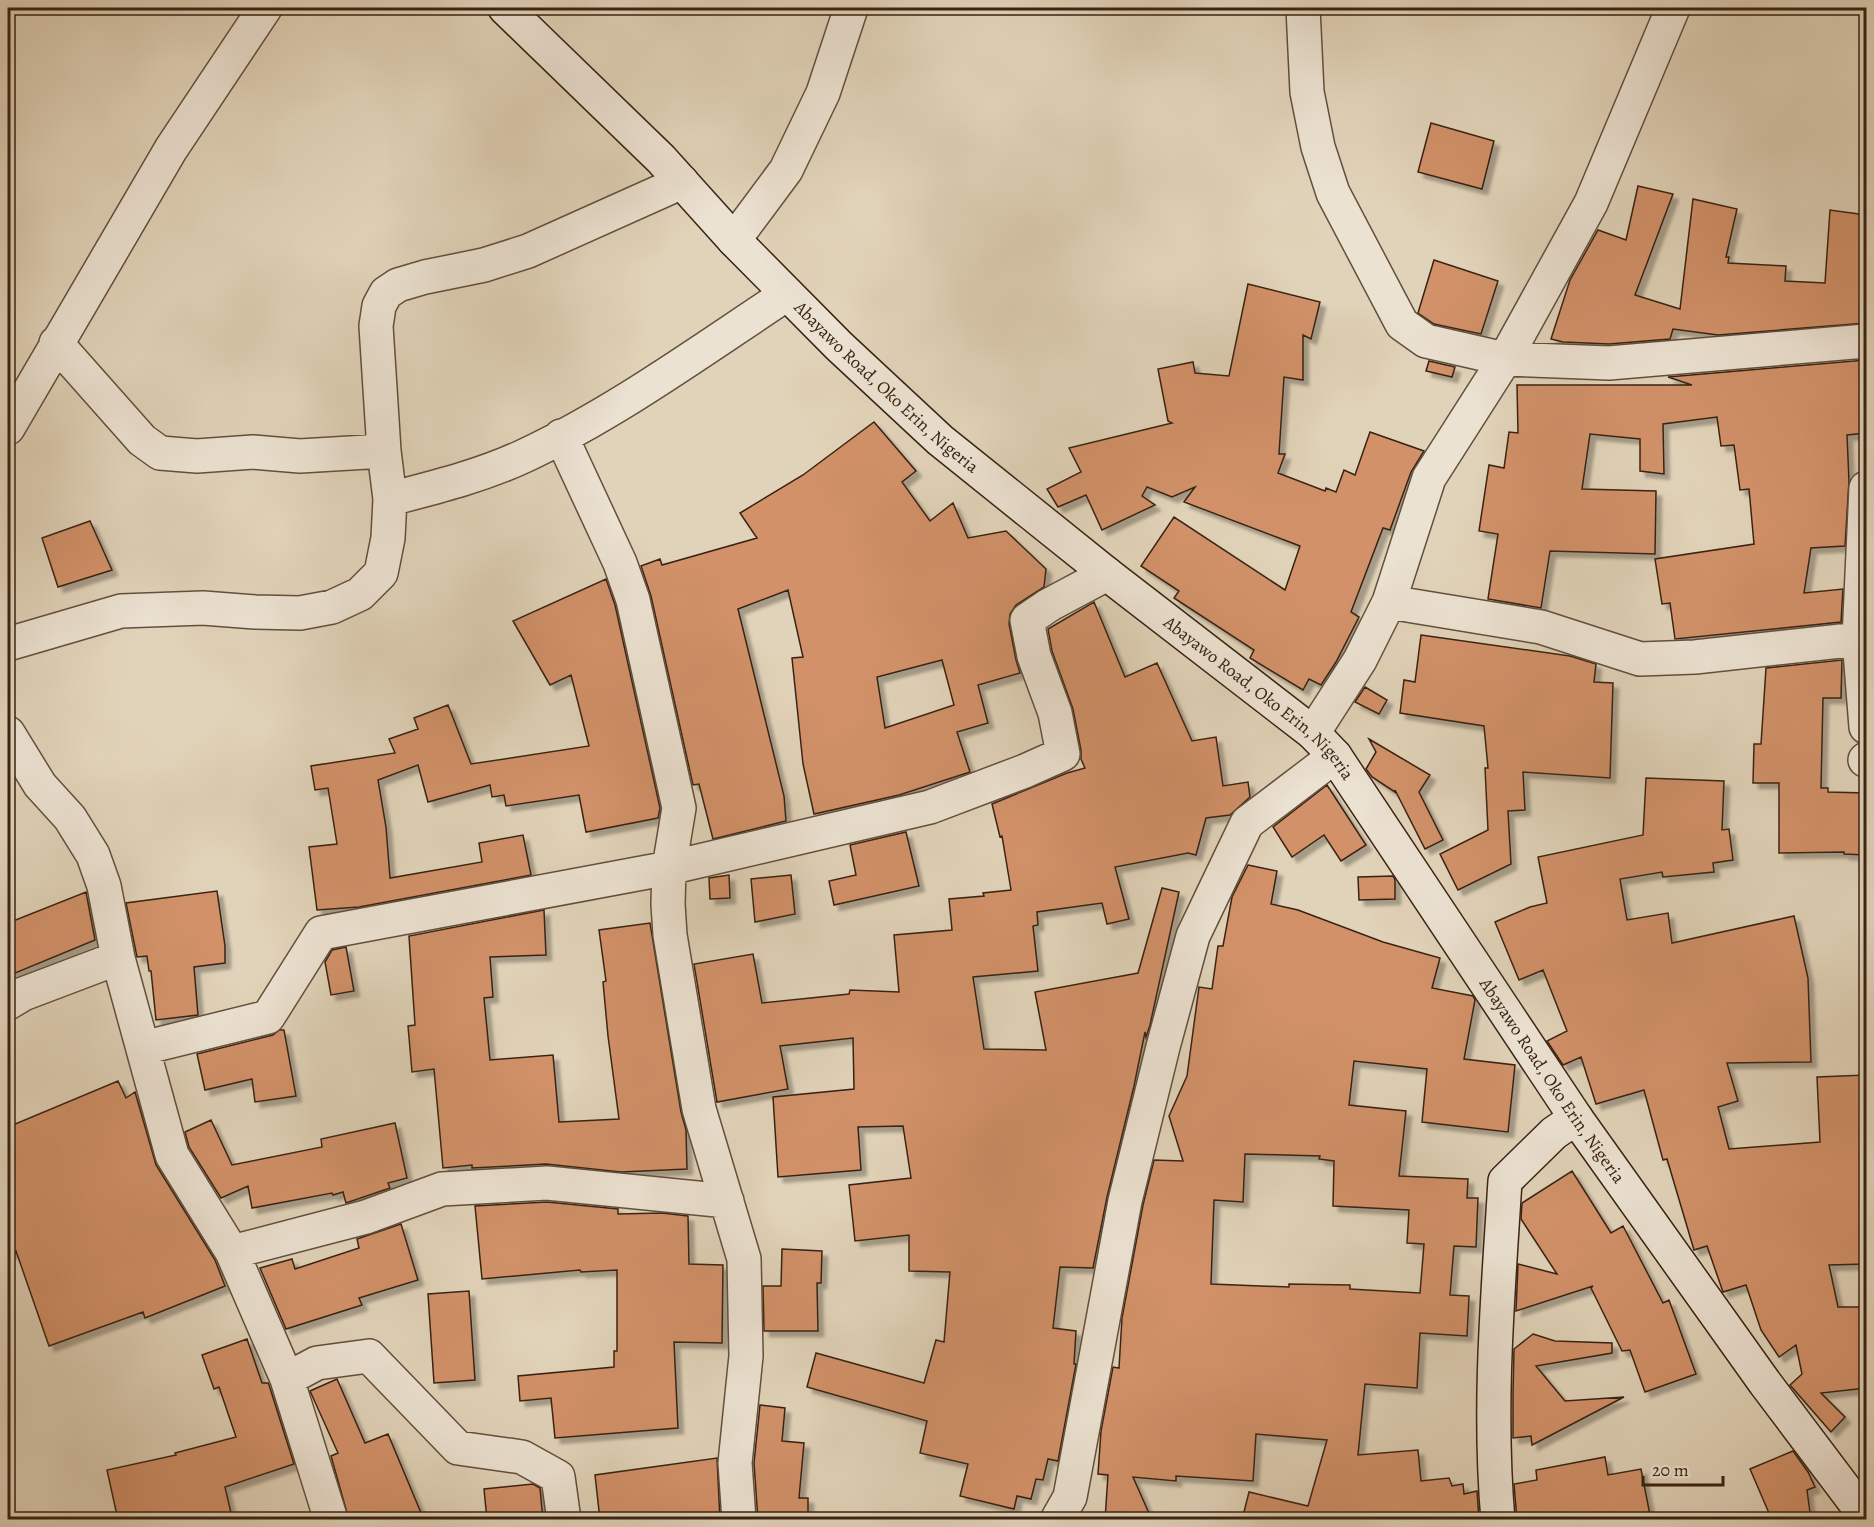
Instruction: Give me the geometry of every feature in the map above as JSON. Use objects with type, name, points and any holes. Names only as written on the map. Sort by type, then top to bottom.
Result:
[{"type":"street","points":[[8,428],[171,149],[265,8]]},
{"type":"street","name":"Abayawo Road, Oko Erin, Nigeria","points":[[505,8],[556,55],[682,182],[734,240],[839,346],[940,440],[1324,745],[1576,1118],[1765,1383],[1866,1517]]},
{"type":"street","points":[[734,240],[786,170],[823,93],[852,8]]},
{"type":"street","points":[[1303,8],[1307,92],[1318,147],[1333,193],[1402,324],[1426,341],[1505,358],[1609,363],[1866,341]]},
{"type":"street","points":[[1065,1512],[1125,1201],[1193,936],[1247,823],[1324,745],[1360,660],[1389,602],[1429,478],[1505,358],[1591,203],[1673,8]]},
{"type":"street","points":[[8,644],[121,611],[203,608],[300,613],[332,607],[360,594],[381,573],[388,538],[390,499],[384,451],[376,326],[379,306],[386,293],[398,285],[425,277],[484,266],[528,251],[682,182]]},
{"type":"street","points":[[390,499],[460,481],[523,456],[598,417],[787,294]]},
{"type":"street","points":[[57,343],[142,440],[160,453],[198,456],[253,452],[300,456],[384,451]]},
{"type":"street","points":[[561,436],[621,563],[633,600],[679,808],[669,868],[670,935],[699,1109],[744,1259],[746,1356],[735,1463],[739,1520]]},
{"type":"street","points":[[1866,488],[1859,639],[1866,726]]},
{"type":"street","points":[[143,1048],[268,1017],[321,933],[669,868],[930,807],[1025,771],[1063,753],[1055,713],[1034,656],[1027,620],[1049,605],[1107,574]]},
{"type":"street","points":[[1389,602],[1541,627],[1640,659],[1695,657],[1859,639]]},
{"type":"street","points":[[8,733],[40,785],[70,818],[93,855],[104,886],[118,958],[172,1155],[232,1252],[287,1379],[331,1520]]},
{"type":"street","points":[[8,1003],[23,994],[118,958]]},
{"type":"street","points":[[1498,1520],[1494,1470],[1495,1334],[1504,1181],[1554,1133],[1576,1118]]},
{"type":"street","points":[[232,1252],[366,1217],[442,1190],[547,1183],[727,1201]]},
{"type":"street","points":[[287,1379],[316,1363],[369,1356],[458,1448],[522,1457],[558,1477],[564,1520]]},
{"type":"building","points":[[1431,123],[1494,141],[1482,189],[1418,172]]},
{"type":"building","points":[[1638,186],[1673,194],[1635,295],[1680,309],[1693,199],[1737,209],[1726,257],[1729,257],[1728,263],[1786,266],[1785,281],[1825,283],[1830,210],[1866,215],[1866,323],[1718,335],[1673,329],[1670,339],[1609,344],[1563,342],[1551,339],[1570,280],[1598,230],[1626,240]]},
{"type":"building","points":[[1434,260],[1498,281],[1481,334],[1434,324],[1418,313]]},
{"type":"building","points":[[1248,284],[1320,302],[1311,339],[1303,335],[1303,380],[1284,377],[1279,454],[1285,454],[1278,473],[1325,491],[1326,488],[1336,492],[1344,470],[1355,475],[1370,432],[1424,451],[1411,472],[1390,530],[1383,528],[1351,612],[1359,617],[1336,662],[1321,685],[1309,679],[1303,690],[1250,658],[1254,650],[1174,598],[1179,591],[1141,566],[1174,517],[1285,590],[1300,546],[1184,502],[1195,487],[1172,497],[1147,487],[1142,496],[1155,505],[1102,530],[1086,495],[1058,507],[1047,489],[1081,472],[1069,448],[1172,423],[1168,421],[1158,369],[1193,362],[1195,373],[1229,376]]},
{"type":"building","points":[[1866,360],[1866,433],[1847,435],[1849,481],[1845,546],[1811,548],[1804,593],[1843,589],[1841,622],[1675,639],[1670,603],[1662,604],[1655,559],[1754,544],[1749,489],[1740,490],[1734,445],[1721,446],[1717,417],[1663,424],[1664,474],[1640,471],[1640,439],[1590,434],[1582,489],[1656,491],[1655,554],[1550,551],[1541,608],[1488,599],[1498,534],[1479,531],[1489,465],[1504,468],[1509,432],[1518,433],[1517,385],[1692,385],[1668,377]]},
{"type":"building","points":[[1429,361],[1455,367],[1452,377],[1426,371]]},
{"type":"building","points":[[874,422],[916,471],[902,482],[930,521],[953,503],[968,538],[1006,531],[1046,569],[1044,587],[1016,605],[1010,614],[1009,624],[1020,673],[978,685],[988,723],[957,732],[970,772],[899,795],[814,814],[803,764],[792,658],[803,657],[788,590],[738,609],[784,796],[786,821],[713,839],[699,784],[693,785],[651,596],[641,566],[660,559],[662,565],[757,538],[740,513],[803,475]],"holes":[[[942,660],[954,705],[885,728],[877,677]]]},
{"type":"building","points":[[90,521],[112,570],[58,587],[42,538]]},
{"type":"building","points":[[606,579],[615,605],[660,808],[658,818],[586,832],[579,795],[506,806],[504,795],[492,797],[490,785],[428,802],[418,765],[378,780],[386,827],[390,878],[482,862],[479,843],[523,835],[531,875],[359,907],[317,910],[309,847],[337,844],[328,788],[315,790],[311,766],[395,753],[389,739],[418,729],[414,718],[448,705],[471,764],[589,746],[571,675],[550,685],[513,621]]},
{"type":"building","points":[[1094,602],[1125,677],[1157,663],[1192,741],[1216,737],[1223,786],[1248,782],[1250,797],[1230,815],[1206,818],[1196,855],[1188,853],[1115,867],[1129,919],[1107,924],[1102,903],[1037,912],[1038,925],[1033,926],[1038,971],[973,977],[984,1049],[1046,1050],[1035,992],[1138,973],[1162,888],[1179,892],[1150,1025],[1146,1037],[1145,1032],[1107,1197],[1093,1268],[1060,1267],[1053,1328],[1076,1331],[1074,1364],[1076,1364],[1058,1461],[1048,1459],[1043,1480],[1036,1479],[1031,1499],[1017,1496],[1014,1509],[960,1496],[968,1464],[920,1453],[927,1421],[807,1387],[816,1353],[924,1383],[936,1340],[944,1342],[950,1272],[909,1271],[909,1235],[855,1241],[849,1185],[911,1178],[903,1126],[858,1127],[861,1170],[778,1177],[773,1097],[854,1089],[853,1038],[780,1046],[788,1089],[717,1102],[694,964],[753,954],[762,1003],[849,994],[850,990],[899,992],[894,935],[952,930],[949,899],[984,896],[983,893],[1011,890],[1002,836],[1000,837],[992,804],[1067,773],[1085,768],[1081,759],[1073,709],[1052,651],[1048,629]]},
{"type":"building","points":[[1421,635],[1570,656],[1596,664],[1594,682],[1613,683],[1610,778],[1523,772],[1525,810],[1508,811],[1511,864],[1458,890],[1440,854],[1488,830],[1485,768],[1488,768],[1484,726],[1400,713],[1404,680],[1415,682]]},
{"type":"building","points":[[1842,660],[1841,698],[1823,698],[1821,788],[1828,788],[1828,792],[1866,793],[1866,855],[1844,854],[1844,852],[1779,853],[1779,783],[1753,783],[1754,744],[1761,744],[1766,668]]},
{"type":"building","points":[[1365,687],[1387,700],[1379,714],[1355,702]]},
{"type":"building","points":[[1369,739],[1430,775],[1419,792],[1443,840],[1425,849],[1395,790],[1395,792],[1372,777],[1366,769],[1376,752]]},
{"type":"building","points":[[1646,778],[1724,781],[1722,830],[1729,829],[1733,860],[1713,863],[1714,872],[1663,877],[1662,872],[1620,879],[1627,920],[1668,913],[1672,943],[1794,916],[1808,978],[1811,1062],[1727,1063],[1738,1101],[1718,1107],[1729,1149],[1820,1142],[1817,1077],[1866,1075],[1866,1264],[1829,1265],[1838,1307],[1866,1307],[1866,1388],[1821,1393],[1845,1417],[1831,1432],[1790,1385],[1802,1374],[1796,1345],[1779,1357],[1761,1330],[1746,1285],[1723,1292],[1707,1246],[1694,1250],[1667,1159],[1663,1160],[1644,1090],[1596,1104],[1581,1057],[1563,1065],[1547,1041],[1567,1031],[1543,970],[1519,980],[1495,922],[1530,907],[1547,903],[1538,857],[1643,835]]},
{"type":"building","points":[[1327,785],[1366,845],[1341,861],[1324,835],[1292,857],[1273,827]]},
{"type":"building","points":[[906,832],[919,886],[834,905],[829,881],[856,875],[850,845]]},
{"type":"building","points":[[1248,865],[1277,871],[1271,904],[1298,910],[1383,942],[1440,958],[1432,988],[1473,996],[1475,1000],[1464,1059],[1515,1065],[1508,1132],[1422,1122],[1427,1069],[1354,1061],[1349,1105],[1406,1111],[1399,1176],[1468,1179],[1467,1198],[1478,1198],[1476,1247],[1454,1246],[1450,1295],[1469,1296],[1467,1336],[1420,1333],[1417,1388],[1365,1384],[1358,1455],[1418,1450],[1421,1481],[1449,1478],[1452,1486],[1463,1484],[1464,1494],[1477,1491],[1479,1520],[1242,1520],[1249,1492],[1308,1506],[1327,1440],[1256,1434],[1253,1481],[1176,1476],[1176,1481],[1133,1477],[1152,1520],[1105,1520],[1108,1475],[1098,1474],[1101,1431],[1113,1367],[1119,1368],[1122,1318],[1143,1205],[1154,1160],[1183,1161],[1169,1116],[1187,1076],[1199,987],[1212,989],[1218,946],[1223,946],[1232,897]],"holes":[[[1245,1154],[1320,1156],[1319,1159],[1334,1161],[1333,1206],[1409,1210],[1407,1243],[1424,1244],[1420,1293],[1350,1289],[1350,1285],[1289,1284],[1289,1287],[1211,1284],[1214,1200],[1243,1202]]]},
{"type":"building","points":[[729,875],[730,898],[710,899],[709,878]]},
{"type":"building","points":[[791,875],[795,914],[755,922],[751,879]]},
{"type":"building","points":[[1393,876],[1395,899],[1359,900],[1358,877]]},
{"type":"building","points":[[217,891],[225,946],[225,963],[194,967],[198,1015],[156,1020],[151,971],[149,971],[147,956],[137,957],[126,903]]},
{"type":"building","points":[[86,892],[95,940],[8,976],[8,923]]},
{"type":"building","points":[[544,910],[546,955],[490,957],[493,997],[484,998],[490,1060],[553,1055],[559,1122],[619,1119],[608,1036],[603,982],[606,981],[599,930],[650,923],[681,1112],[686,1130],[687,1169],[621,1172],[546,1164],[472,1168],[472,1165],[443,1168],[434,1069],[412,1072],[408,1026],[415,1025],[409,936]]},
{"type":"building","points":[[346,947],[354,991],[331,995],[325,962],[332,950]]},
{"type":"building","points":[[279,1030],[284,1030],[296,1096],[255,1102],[252,1079],[205,1090],[197,1054],[273,1035]]},
{"type":"building","points":[[118,1081],[126,1098],[135,1092],[156,1165],[215,1260],[225,1286],[145,1318],[143,1312],[49,1346],[16,1251],[8,1254],[8,1127]]},
{"type":"building","points":[[211,1120],[232,1165],[322,1147],[321,1139],[395,1123],[407,1178],[388,1183],[390,1188],[346,1203],[343,1192],[252,1208],[248,1186],[221,1198],[189,1147],[185,1132]]},
{"type":"building","points":[[1572,1171],[1611,1233],[1623,1226],[1663,1303],[1669,1300],[1696,1374],[1645,1392],[1630,1350],[1622,1351],[1591,1288],[1593,1286],[1516,1311],[1518,1264],[1557,1274],[1521,1219],[1522,1203]]},
{"type":"building","points":[[547,1202],[618,1209],[618,1214],[662,1213],[688,1216],[689,1264],[723,1265],[722,1343],[674,1342],[678,1428],[555,1438],[551,1398],[520,1401],[518,1376],[614,1367],[614,1351],[617,1351],[617,1270],[581,1272],[580,1270],[482,1279],[475,1206]]},
{"type":"building","points":[[401,1224],[418,1280],[359,1298],[362,1305],[286,1329],[260,1268],[292,1259],[295,1269],[359,1248],[357,1239]]},
{"type":"building","points":[[782,1249],[822,1251],[821,1283],[817,1283],[818,1331],[764,1331],[763,1286],[781,1286]]},
{"type":"building","points":[[469,1291],[475,1380],[434,1383],[428,1294]]},
{"type":"building","points":[[1533,1334],[1555,1341],[1612,1343],[1612,1353],[1536,1366],[1565,1401],[1624,1397],[1532,1445],[1531,1436],[1513,1438],[1513,1393],[1514,1349]]},
{"type":"building","points":[[247,1339],[262,1383],[269,1385],[294,1464],[225,1487],[231,1513],[205,1520],[118,1520],[107,1470],[176,1455],[175,1453],[236,1437],[219,1387],[214,1389],[202,1355]]},
{"type":"building","points":[[337,1379],[365,1443],[388,1434],[424,1520],[349,1520],[331,1456],[338,1453],[310,1391]]},
{"type":"building","points":[[760,1405],[785,1408],[782,1441],[804,1443],[799,1498],[808,1498],[808,1520],[758,1520],[754,1463]]},
{"type":"building","points":[[1793,1451],[1808,1472],[1815,1487],[1807,1490],[1811,1520],[1772,1520],[1750,1469]]},
{"type":"building","points":[[1605,1457],[1608,1475],[1641,1469],[1651,1520],[1517,1520],[1514,1484],[1537,1480],[1536,1470]]},
{"type":"building","points":[[717,1458],[720,1520],[600,1520],[595,1475]]},
{"type":"building","points":[[533,1484],[540,1488],[543,1520],[487,1520],[484,1489]]}]
